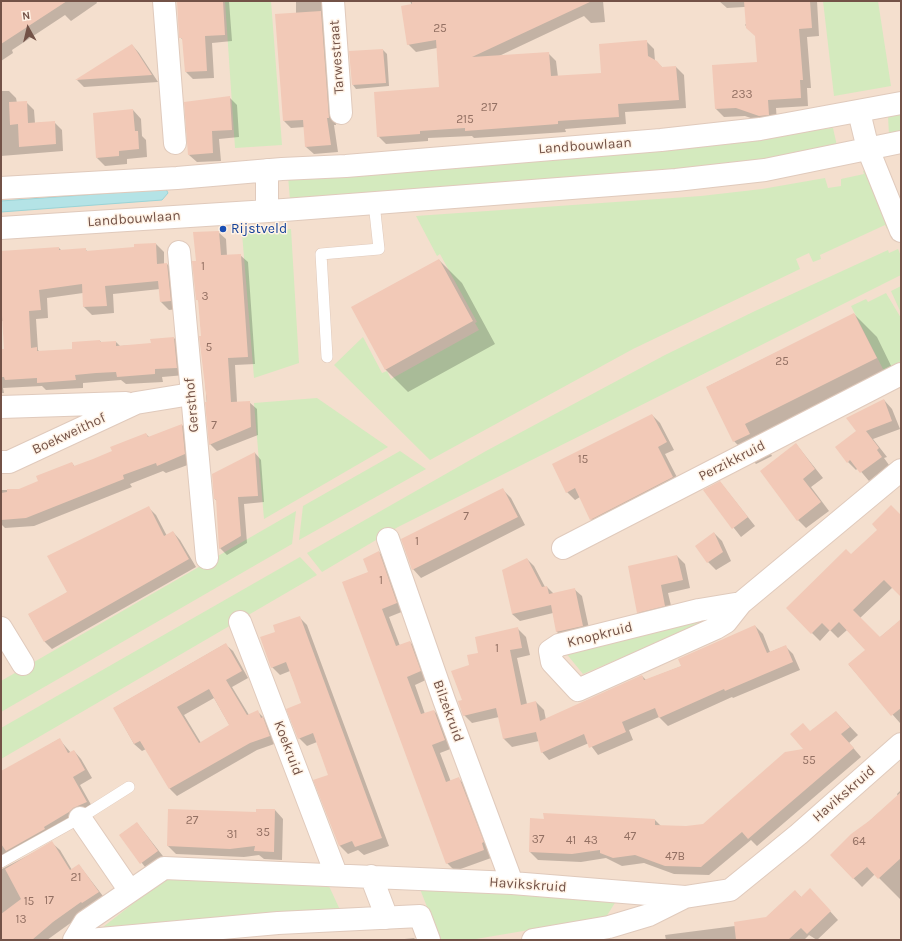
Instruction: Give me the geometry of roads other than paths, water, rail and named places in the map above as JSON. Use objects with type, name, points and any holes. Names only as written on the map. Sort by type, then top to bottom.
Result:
[{"type":"street","points":[[164,1],[175,143]]},
{"type":"street","name":"Tarwestraat","points":[[332,1],[341,113]]},
{"type":"street","name":"Landbouwlaan","points":[[1,188],[177,178],[267,170],[346,166],[661,140],[760,129],[859,112],[901,103]]},
{"type":"street","points":[[859,112],[868,149],[901,231]]},
{"type":"street","name":"Landbouwlaan","points":[[1,228],[267,211],[676,180],[765,170],[901,142]]},
{"type":"street","points":[[267,170],[267,211]]},
{"type":"street","name":"Gersthof","points":[[179,252],[207,558]]},
{"type":"street","name":"Perzikkruid","points":[[563,548],[901,374]]},
{"type":"street","name":"Boekweithof","points":[[1,407],[136,403],[191,394]]},
{"type":"street","name":"Boekweithof","points":[[1,462],[9,462],[136,403]]},
{"type":"street","name":"Knopkruid","points":[[741,603],[700,610],[559,645],[550,651],[552,662],[578,690],[716,628],[726,622],[741,603],[901,470]]},
{"type":"street","name":"Bilzekruid","points":[[388,539],[444,700],[512,883]]},
{"type":"street","name":"Koekruid","points":[[240,622],[336,874]]},
{"type":"street","points":[[1,628],[23,664]]},
{"type":"street","name":"Havikskruid","points":[[74,940],[84,922],[164,868],[336,874],[512,883],[685,897],[730,890],[799,834],[901,744]]},
{"type":"street","points":[[80,818],[130,891]]},
{"type":"street","points":[[371,876],[387,918]]},
{"type":"street","name":"Havikskruid","points":[[533,940],[609,927],[649,915],[685,897]]},
{"type":"street","points":[[89,940],[278,923],[420,916],[429,940]]},
{"type":"lane","points":[[327,357],[321,254],[379,249],[374,203]]},
{"type":"lane","points":[[1,862],[80,818],[129,787]]},
{"type":"water","points":[[166,189],[168,193],[162,200],[1,212],[1,201]]},
{"type":"place","name":"Rijstveld","points":[[223,229]]}]
